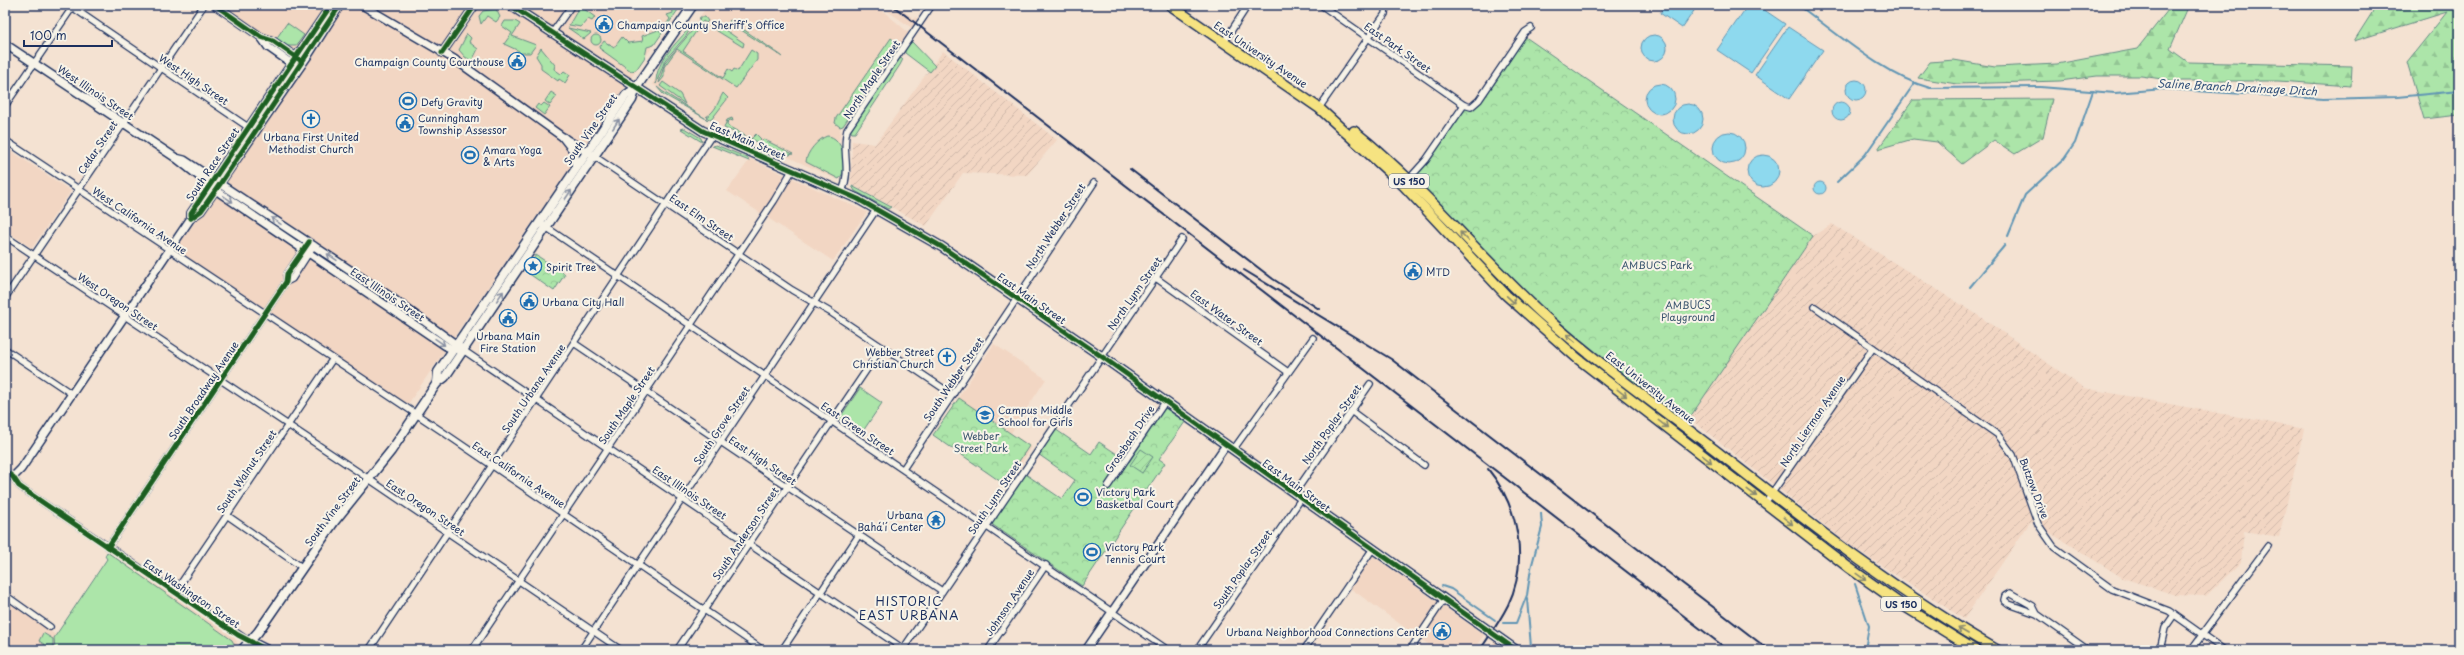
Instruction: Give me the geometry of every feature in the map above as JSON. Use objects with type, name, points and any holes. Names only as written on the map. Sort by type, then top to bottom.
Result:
[{"type":"main road","name":"East Main Street","points":[[510,5],[636,88],[712,135],[793,169],[842,192],[942,247],[1101,356],[1372,550],[1516,650]]},
{"type":"main road","points":[[636,88],[693,5]]},
{"type":"main road","name":"East University Avenue","points":[[1170,5],[1319,108],[1405,182],[1549,320],[1601,363],[1900,590],[1997,650]]},
{"type":"main road","name":"South Vine Street","points":[[437,384],[438,372],[454,346],[586,150],[626,95],[636,88]]},
{"type":"main road","name":"South Vine Street","points":[[242,650],[303,568],[349,501],[369,479],[437,384],[445,377],[632,100],[636,88]]},
{"type":"main road","points":[[564,138],[574,151],[576,166]]},
{"type":"main road","name":"East University Avenue","points":[[1405,182],[1492,281],[1553,338],[1870,583],[1975,650]]},
{"type":"main road","points":[[514,257],[522,262]]},
{"type":"main road","points":[[480,308],[488,313]]},
{"type":"main road","name":"East Washington Street","points":[[250,641],[267,650]]},
{"type":"street","name":"Cedar Street","points":[[5,298],[204,5]]},
{"type":"street","points":[[215,5],[261,37],[268,47],[299,69]]},
{"type":"street","name":"South Race Street","points":[[214,184],[248,127],[331,5]]},
{"type":"street","name":"South Race Street","points":[[13,477],[21,469],[170,251],[191,218],[191,213],[299,69],[340,5]]},
{"type":"street","name":"East Elm Street","points":[[362,5],[442,53],[564,138],[586,150],[666,205],[953,395]]},
{"type":"street","points":[[442,53],[474,5]]},
{"type":"street","points":[[552,33],[572,5]]},
{"type":"street","name":"North Maple Street","points":[[842,192],[848,170],[845,145],[847,130],[932,5]]},
{"type":"street","points":[[1224,42],[1248,5]]},
{"type":"street","name":"East Park Street","points":[[1320,5],[1464,104]]},
{"type":"street","points":[[1319,108],[1385,14],[1386,5]]},
{"type":"street","name":"West High Street","points":[[72,6],[248,127]]},
{"type":"street","points":[[5,106],[72,6]]},
{"type":"street","points":[[1405,182],[1426,160],[1464,104],[1471,107],[1479,100],[1525,32],[1531,28]]},
{"type":"street","points":[[261,37],[273,40],[304,62]]},
{"type":"street","name":"West Illinois Street","points":[[5,44],[176,158],[184,160],[214,184],[307,251]]},
{"type":"street","name":"South Urbana Avenue","points":[[369,650],[712,135]]},
{"type":"street","name":"West California Avenue","points":[[5,140],[264,315]]},
{"type":"street","name":"South Maple Street","points":[[472,650],[690,326],[793,169]]},
{"type":"street","name":"North Webber Street","points":[[1018,299],[1094,183]]},
{"type":"street","name":"West Illinois Street","points":[[214,184],[312,243]]},
{"type":"street","name":"South Grove Street","points":[[581,650],[876,210]]},
{"type":"street","name":"East Green Street","points":[[538,222],[1046,565],[1168,650]]},
{"type":"street","name":"West Oregon Street","points":[[5,236],[220,381]]},
{"type":"street","name":"North Lynn Street","points":[[1101,356],[1182,239]]},
{"type":"street","name":"South Broadway Avenue","points":[[108,547],[286,282],[287,274],[312,243]]},
{"type":"street","name":"East Illinois Street","points":[[312,243],[429,324],[454,346]]},
{"type":"street","name":"East Illinois Street","points":[[307,251],[425,331],[463,350],[904,649]]},
{"type":"street","name":"East Water Street","points":[[1156,278],[1288,372]]},
{"type":"street","name":"South Webber Street","points":[[903,469],[1018,299]]},
{"type":"street","name":"Butzow Drive","points":[[1815,306],[1998,435],[2013,455],[2038,524],[2054,548],[2112,589],[2174,615],[2224,650]]},
{"type":"street","name":"East California Avenue","points":[[264,315],[416,414],[763,650]]},
{"type":"street","points":[[425,331],[429,324]]},
{"type":"street","points":[[1233,450],[1313,338]]},
{"type":"street","name":"East High Street","points":[[574,343],[942,591]]},
{"type":"street","name":"South Anderson Street","points":[[677,650],[882,347]]},
{"type":"street","name":"North Lierman Avenue","points":[[1765,503],[1873,348]]},
{"type":"street","points":[[5,349],[72,394]]},
{"type":"street","name":"South Lynn Street","points":[[904,649],[1101,356]]},
{"type":"street","name":"South Walnut Street","points":[[175,592],[228,516],[332,360]]},
{"type":"street","name":"East Oregon Street","points":[[220,381],[369,479],[621,650]]},
{"type":"street","name":"North Poplar Street","points":[[1297,496],[1370,384]]},
{"type":"street","name":"Grossbach Drive","points":[[1108,486],[1165,402]]},
{"type":"street","points":[[1351,411],[1424,465]]},
{"type":"street","points":[[1086,650],[1226,445]]},
{"type":"street","name":"East Washington Street","points":[[5,471],[13,477],[19,486],[250,641]]},
{"type":"street","name":"South Poplar Street","points":[[1197,650],[1297,496]]},
{"type":"street","points":[[228,516],[303,568]]},
{"type":"street","points":[[782,650],[859,535]]},
{"type":"street","points":[[2191,650],[2268,546]]},
{"type":"street","points":[[1304,650],[1372,550]]},
{"type":"street","name":"Johnson Avenue","points":[[988,650],[1046,565]]},
{"type":"street","points":[[2037,614],[2034,606],[2010,593],[2005,596],[2004,600],[2009,604],[2037,614],[2088,650]]},
{"type":"street","points":[[5,595],[50,627]]},
{"type":"street","points":[[1410,650],[1444,599]]},
{"type":"street","points":[[2160,650],[2165,628],[2174,615]]},
{"type":"shaded area","points":[[212,5],[681,5],[404,410],[176,249],[275,107],[294,67]]},
{"type":"shaded area","points":[[708,5],[876,5],[909,33],[841,120],[836,179],[718,125],[652,84]]},
{"type":"shaded area","points":[[879,5],[896,5],[914,19],[915,17],[919,20],[912,28]]},
{"type":"shaded area","points":[[943,51],[1057,140],[1027,175],[963,173],[926,226],[851,185],[852,141],[875,144]]},
{"type":"shaded area","points":[[5,147],[71,191],[32,248],[5,230]]},
{"type":"shaded area","points":[[750,159],[867,212],[833,261],[727,191]]},
{"type":"shaded area","points":[[1832,224],[1973,312],[2084,388],[2304,429],[2279,537],[2244,531],[2241,562],[2206,596],[2175,595],[2123,578],[2031,521],[1964,619],[1851,546],[1689,418],[1813,236]]},
{"type":"shaded area","name":"Campus Middle School for Girls","points":[[994,344],[1046,379],[1011,433],[1032,447],[1008,484],[933,435]]},
{"type":"shaded area","points":[[108,551],[234,637],[237,642],[235,650],[5,650],[5,600],[56,635],[107,559],[105,556]]},
{"type":"shaded area","points":[[1373,556],[1484,635],[1473,650],[1436,650],[1350,588]]},
{"type":"shaded area","points":[[1495,641],[1507,650],[1489,650]]},
{"type":"green space","points":[[672,5],[680,7],[654,45],[647,47],[645,57],[636,70],[631,71],[599,48],[604,41],[614,48],[622,37],[628,43],[643,41],[642,36],[658,30],[661,32],[670,19],[667,15],[673,13]]},
{"type":"green space","points":[[2172,5],[2189,5],[2170,49],[2188,62],[2352,66],[2351,86],[2278,81],[2176,81],[2141,76],[2097,76],[2060,81],[1957,84],[1918,78],[1930,62],[1954,60],[1995,67],[2057,64],[2137,49]]},
{"type":"green space","points":[[2377,5],[2459,5],[2459,115],[2424,119],[2407,62],[2447,12],[2354,41]]},
{"type":"green space","points":[[580,6],[585,8],[584,9],[595,17],[592,21],[588,19],[581,27],[569,25]]},
{"type":"green space","points":[[496,9],[500,17],[496,22],[487,16],[481,24],[479,16],[483,11]]},
{"type":"green space","points":[[700,17],[705,17],[708,21],[706,23],[703,21],[683,51],[723,78],[728,69],[732,72],[734,69],[738,71],[751,50],[757,54],[757,60],[736,88],[677,49],[664,67],[664,77],[659,83],[665,62],[698,24]]},
{"type":"green space","points":[[730,20],[782,56],[782,57],[729,22]]},
{"type":"green space","points":[[505,21],[515,21],[520,24],[512,36],[536,45],[530,53],[517,53],[519,51],[504,44],[512,33],[502,26]]},
{"type":"green space","points":[[694,22],[686,36],[665,60],[656,84],[657,75],[664,58]]},
{"type":"green space","points":[[287,23],[304,35],[296,46],[287,46],[276,39]]},
{"type":"green space","points":[[718,25],[744,43],[743,47],[714,29]]},
{"type":"green space","points":[[568,28],[591,33],[584,39]]},
{"type":"green space","points":[[467,34],[471,38],[469,42],[478,49],[472,61],[465,57],[459,50]]},
{"type":"green space","points":[[596,35],[601,40],[596,45],[591,40]]},
{"type":"green space","name":"AMBUCS Park","points":[[1524,36],[1813,236],[1684,426],[1571,338],[1408,179],[1426,160],[1464,105],[1471,107]]},
{"type":"green space","points":[[891,38],[897,43],[897,47],[881,66],[881,70],[843,126],[840,127],[835,123],[836,118]]},
{"type":"green space","points":[[912,42],[935,66],[930,72],[905,53],[905,49]]},
{"type":"green space","points":[[541,48],[555,65],[554,69],[561,74],[564,71],[570,75],[565,83],[559,79],[558,81],[541,69],[541,64],[536,56]]},
{"type":"green space","points":[[899,58],[903,59],[900,65],[855,133],[852,133],[850,130]]},
{"type":"green space","points":[[663,82],[680,94],[685,104],[660,86]]},
{"type":"green space","points":[[657,87],[662,91],[708,120],[663,94]]},
{"type":"green space","points":[[551,92],[557,96],[550,105],[545,101]]},
{"type":"green space","points":[[723,93],[728,98],[711,120],[706,117],[714,109]]},
{"type":"green space","points":[[2052,99],[2043,137],[2015,154],[1994,140],[1962,164],[1937,142],[1913,139],[1878,149],[1913,100]]},
{"type":"green space","points":[[544,103],[550,107],[544,115],[535,108],[538,104],[541,106]]},
{"type":"green space","points":[[732,118],[733,121],[730,120],[727,123],[728,126],[751,139],[756,134],[761,139],[758,142],[724,128],[727,120]]},
{"type":"green space","points":[[684,128],[701,138],[702,142],[681,129]]},
{"type":"green space","points":[[827,136],[833,137],[837,141],[843,153],[844,168],[839,179],[806,162],[813,147]]},
{"type":"green space","points":[[763,139],[793,154],[789,155],[760,144]]},
{"type":"green space","points":[[716,145],[748,158],[749,161],[712,146]]},
{"type":"green space","points":[[852,186],[891,207],[888,209],[855,191]]},
{"type":"green space","points":[[536,255],[565,274],[554,291],[525,271]]},
{"type":"green space","points":[[860,388],[882,403],[861,434],[839,419]]},
{"type":"green space","name":"Webber Street Park","points":[[959,398],[1029,446],[1004,484],[933,435]]},
{"type":"green space","points":[[1165,408],[1185,422],[1159,459],[1165,463],[1082,586],[990,523],[1024,473],[1062,499],[1075,480],[1038,454],[1055,429],[1091,454],[1099,442],[1129,462]]},
{"type":"green space","points":[[1141,449],[1153,457],[1142,473],[1130,465]]},
{"type":"green space","points":[[107,552],[232,640],[234,644],[231,650],[55,650],[54,638],[107,559],[105,556]]},
{"type":"green space","points":[[43,633],[53,639],[53,650],[39,641]]},
{"type":"water","points":[[1665,5],[1698,5],[1682,28],[1660,13]]},
{"type":"water","points":[[1748,5],[1757,5],[1785,24],[1751,73],[1717,50]]},
{"type":"water","points":[[1788,27],[1823,50],[1789,99],[1755,75]]},
{"type":"water","points":[[1654,35],[1663,39],[1667,48],[1663,57],[1654,61],[1645,57],[1641,48],[1645,39]]},
{"type":"water","points":[[1856,80],[1863,83],[1866,90],[1863,97],[1856,100],[1849,97],[1846,90],[1849,83]]},
{"type":"water","points":[[1660,84],[1671,88],[1675,99],[1671,110],[1660,114],[1649,110],[1645,99],[1649,88]]},
{"type":"water","points":[[1837,102],[1845,102],[1850,107],[1848,118],[1845,120],[1837,120],[1832,115],[1832,107]]},
{"type":"water","points":[[1688,104],[1699,108],[1703,119],[1699,130],[1688,134],[1677,130],[1673,119],[1677,108]]},
{"type":"water","points":[[1726,132],[1732,132],[1742,139],[1745,148],[1744,154],[1738,161],[1732,164],[1726,164],[1716,157],[1713,151],[1713,145],[1720,135]]},
{"type":"water","points":[[1760,155],[1766,155],[1776,162],[1779,171],[1778,177],[1772,184],[1766,187],[1760,187],[1750,180],[1747,174],[1747,168],[1754,158]]},
{"type":"water","points":[[1820,182],[1824,184],[1826,188],[1824,192],[1820,194],[1816,192],[1814,188],[1816,184]]},
{"type":"waterway","name":"Saline Branch Drainage Ditch","points":[[1798,5],[1878,63],[1912,82],[1930,88],[2040,87],[2115,93],[2164,89],[2323,99],[2397,97],[2459,91]]},
{"type":"waterway","points":[[1837,182],[1865,155],[1914,84]]},
{"type":"waterway","points":[[2008,236],[2025,195],[2064,159],[2075,143],[2093,91]]},
{"type":"waterway","points":[[1970,287],[2005,245]]},
{"type":"waterway","points":[[1503,623],[1516,623],[1527,595],[1531,568],[1542,527],[1541,513]]},
{"type":"waterway","points":[[1855,584],[1869,626],[1865,650]]},
{"type":"waterway","points":[[1442,586],[1451,589],[1495,620]]},
{"type":"waterway","points":[[1527,599],[1531,647]]},
{"type":"railway","points":[[892,5],[1728,650]]},
{"type":"railway","points":[[1130,169],[1273,279],[1319,309]]},
{"type":"railway","points":[[1244,270],[1391,359],[1769,650]]},
{"type":"railway","points":[[1480,650],[1508,605],[1518,571],[1519,553],[1518,535],[1507,500],[1499,484],[1488,469]]},
{"type":"cycle path","points":[[215,5],[261,37],[273,41],[300,60]]},
{"type":"cycle path","points":[[191,218],[191,213],[331,5]]},
{"type":"cycle path","points":[[191,218],[201,211],[220,184],[340,5]]},
{"type":"cycle path","points":[[442,53],[475,5]]},
{"type":"cycle path","points":[[510,5],[703,131],[858,199],[942,247],[1101,356],[1516,650]]},
{"type":"cycle path","points":[[108,547],[286,282],[287,274],[309,242]]},
{"type":"cycle path","points":[[5,471],[13,477],[19,486],[45,504],[238,635],[267,650]]},
{"type":"place","name":"Champaign County Sheriff's Office","points":[[604,24]]},
{"type":"place","name":"Champaign County Courthouse","points":[[517,61]]},
{"type":"place","name":"Defy Gravity","points":[[408,101]]},
{"type":"place","name":"Urbana First United Methodist Church","points":[[311,119]]},
{"type":"place","name":"Cunningham Township Assessor","points":[[405,123]]},
{"type":"place","name":"Amara Yoga & Arts","points":[[470,155]]},
{"type":"place","name":"Spirit Tree","points":[[533,266]]},
{"type":"place","name":"MTD","points":[[1413,271]]},
{"type":"place","name":"Urbana City Hall","points":[[529,301]]},
{"type":"place","name":"Urbana Main Fire Station","points":[[508,318]]},
{"type":"place","name":"Webber Street Christian Church","points":[[947,357]]},
{"type":"place","name":"Campus Middle School for Girls","points":[[985,415]]},
{"type":"place","name":"Victory Park Basketbal Court","points":[[1083,497]]},
{"type":"place","name":"Urbana Bahá'í Center","points":[[936,520]]},
{"type":"place","name":"Victory Park Tennis Court","points":[[1092,552]]},
{"type":"place","name":"Urbana Neighborhood Connections Center","points":[[1442,631]]},
{"type":"district","name":"HISTORIC EAST URBANA","points":[[909,608]]},
{"type":"park label","name":"AMBUCS Playground","points":[[1688,310]]}]
